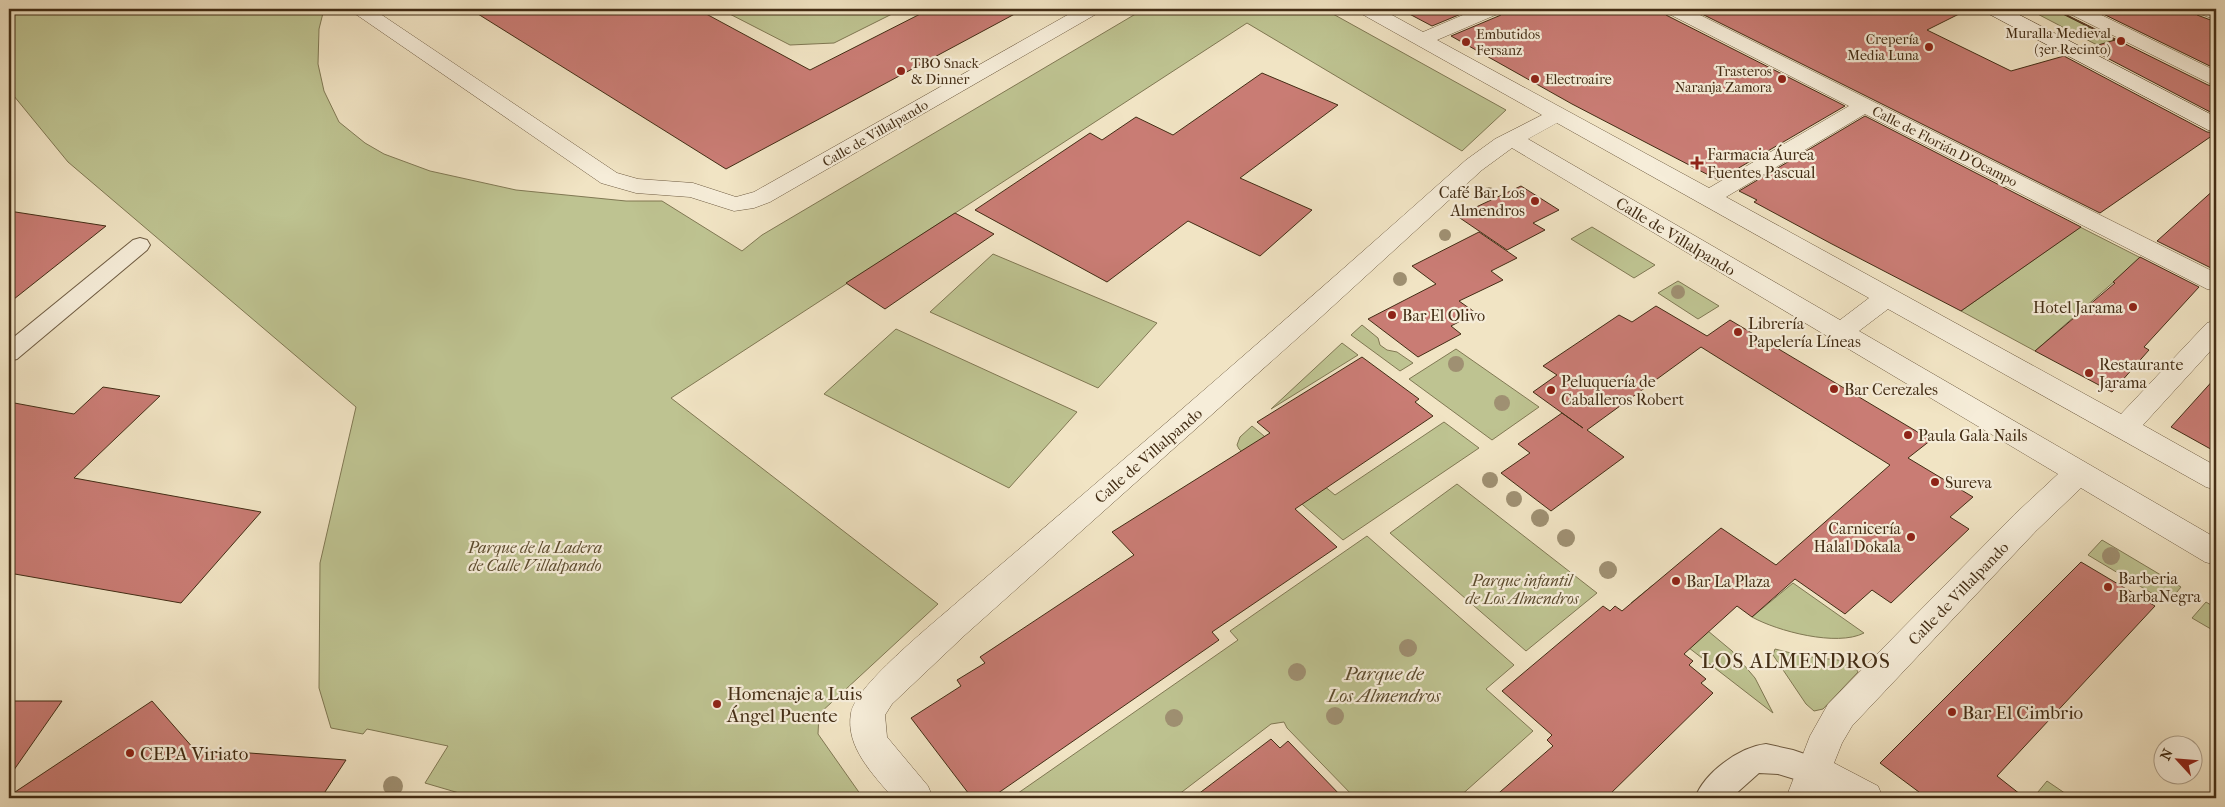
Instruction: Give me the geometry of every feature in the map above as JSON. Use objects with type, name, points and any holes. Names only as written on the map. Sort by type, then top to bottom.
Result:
[{"type":"street","name":"Calle de Villalpando","points":[[361,9],[617,182],[636,186],[693,190],[734,204],[746,203],[762,197],[1091,9]]},
{"type":"street","points":[[1367,9],[1710,197],[2216,479]]},
{"type":"street","points":[[1423,39],[1493,9]]},
{"type":"street","name":"Calle de Florián D'Ocampo","points":[[1674,9],[2216,283]]},
{"type":"street","points":[[1994,9],[2216,125]]},
{"type":"street","points":[[2075,9],[2216,79]]},
{"type":"street","points":[[2206,9],[2216,14]]},
{"type":"street","points":[[1710,197],[1866,105]]},
{"type":"street","name":"Calle de Villalpando","points":[[915,798],[877,752],[870,740],[868,713],[880,693],[1474,165],[1512,139],[1559,114]]},
{"type":"street","name":"Calle de Villalpando","points":[[1512,139],[2216,553]]},
{"type":"street","points":[[1840,332],[1888,296]]},
{"type":"street","points":[[2124,428],[2216,329]]},
{"type":"street","name":"Calle de Villalpando","points":[[1809,785],[1827,736],[1840,715],[2025,523],[2079,472]]},
{"type":"street","points":[[1809,785],[1865,798]]},
{"type":"lane","points":[[9,353],[140,245]]},
{"type":"lane","points":[[1710,798],[1744,764],[1755,757],[1768,757],[1809,785]]},
{"type":"green space","name":"Parque de la Ladera de Calle Villalpando","points":[[9,9],[324,9],[319,29],[318,64],[324,91],[339,122],[365,143],[384,154],[430,171],[516,190],[626,201],[662,201],[742,251],[762,235],[1144,9],[1324,9],[1506,110],[1462,151],[1247,23],[671,398],[938,604],[819,714],[818,734],[863,798],[476,798],[425,783],[448,746],[367,729],[363,734],[331,728],[319,688],[320,563],[356,407],[68,162],[9,90]]},
{"type":"green space","points":[[720,9],[902,9],[834,43],[790,45]]},
{"type":"green space","points":[[2028,9],[2053,9],[2216,91],[2216,107]]},
{"type":"green space","points":[[1592,227],[1655,265],[1634,278],[1571,239]]},
{"type":"green space","points":[[2080,227],[2141,258],[2035,351],[1961,311]]},
{"type":"green space","points":[[993,254],[1157,323],[1098,388],[930,312]]},
{"type":"green space","points":[[1678,281],[1719,306],[1698,319],[1658,293]]},
{"type":"green space","points":[[1362,325],[1378,338],[1380,345],[1387,350],[1397,352],[1413,363],[1400,371],[1351,335]]},
{"type":"green space","points":[[896,329],[1077,412],[1009,488],[824,394]]},
{"type":"green space","points":[[1342,343],[1358,355],[1271,409]]},
{"type":"green space","points":[[1456,349],[1539,407],[1492,440],[1409,379]]},
{"type":"green space","points":[[1444,422],[1479,448],[1343,540],[1239,449],[1237,445],[1240,437],[1252,426],[1335,495]]},
{"type":"green space","name":"Parque infantil de Los Almendros","points":[[1457,484],[1597,593],[1526,651],[1390,533]]},
{"type":"green space","name":"Parque de Los Almendros","points":[[1367,536],[1514,665],[1486,689],[1533,731],[1458,798],[1355,798],[1287,728],[1284,722],[1271,724],[1174,798],[1011,798],[1238,640],[1230,631]]},
{"type":"green space","points":[[2102,540],[2181,587],[2168,603],[2088,555]]},
{"type":"green space","points":[[1793,583],[1864,633],[1852,637],[1839,638],[1807,636],[1776,627],[1752,617]]},
{"type":"green space","points":[[1653,585],[1732,651],[1755,678],[1773,713],[1631,603]]},
{"type":"green space","points":[[2206,602],[2216,608],[2216,632],[2192,618]]},
{"type":"green space","points":[[1775,649],[1803,656],[1846,661],[1855,666],[1858,672],[1823,709],[1814,711],[1806,704],[1773,655]]},
{"type":"green space","points":[[2047,781],[2072,798],[2033,798]]},
{"type":"building","points":[[470,9],[697,9],[810,70],[930,9],[1024,9],[726,169]]},
{"type":"building","points":[[1400,9],[1473,9],[1432,26]]},
{"type":"building","points":[[1504,9],[1663,9],[1666,15],[1845,106],[1718,180],[1572,104],[1451,36],[1501,15]]},
{"type":"building","points":[[1692,9],[1969,9],[1927,30],[2011,71],[2064,56],[2207,132],[2216,133],[2100,213]]},
{"type":"building","points":[[2053,9],[2064,9],[2067,15],[2208,85],[2216,87],[2216,115],[2088,48],[2115,40]]},
{"type":"building","points":[[2093,9],[2194,9],[2197,15],[2216,22],[2216,69]]},
{"type":"building","points":[[1262,73],[1338,105],[1240,178],[1312,210],[1260,256],[1188,221],[1107,282],[975,210],[1090,133],[1102,140],[1136,117],[1173,135]]},
{"type":"building","points":[[1865,116],[2081,227],[1961,311],[1754,202],[1757,200],[1739,191]]},
{"type":"building","points":[[1521,186],[1559,210],[1533,223],[1545,230],[1507,250],[1457,216]]},
{"type":"building","points":[[2216,188],[2216,269],[2215,270],[2157,241]]},
{"type":"building","points":[[9,211],[106,226],[9,303]]},
{"type":"building","points":[[955,213],[994,234],[885,309],[846,283]]},
{"type":"building","points":[[1479,232],[1517,258],[1491,271],[1503,280],[1459,301],[1476,313],[1451,326],[1461,334],[1418,357],[1368,319],[1436,284],[1412,266]]},
{"type":"building","points":[[2140,257],[2199,287],[2144,347],[2149,350],[2112,392],[2035,351],[2115,283],[2113,282]]},
{"type":"building","points":[[1656,306],[1707,336],[1730,320],[1931,440],[1908,458],[1973,497],[1950,517],[1969,529],[1891,603],[1872,590],[1845,614],[1795,579],[1752,617],[1737,606],[1684,654],[1693,661],[1689,665],[1706,679],[1701,683],[1713,693],[1606,798],[1493,798],[1553,746],[1547,740],[1552,735],[1502,691],[1603,606],[1610,611],[1615,606],[1622,611],[1721,528],[1776,565],[1890,465],[1701,347],[1587,430],[1624,457],[1551,511],[1501,473],[1530,453],[1518,444],[1562,413],[1583,428],[1533,392],[1557,375],[1543,366],[1619,315],[1632,322]]},
{"type":"building","points":[[1362,357],[1419,399],[1415,402],[1433,416],[1295,509],[1337,547],[1212,632],[1219,640],[991,798],[972,798],[911,718],[961,686],[957,680],[985,663],[980,657],[1134,555],[1112,532],[1270,433],[1257,422]]},
{"type":"building","points":[[2216,377],[2216,452],[2171,427]]},
{"type":"building","points":[[103,387],[160,396],[74,478],[261,512],[181,603],[9,573],[9,402],[74,414]]},
{"type":"building","points":[[2081,562],[2155,606],[1997,776],[2025,798],[1927,798],[1880,763]]},
{"type":"building","points":[[9,701],[62,701],[9,777]]},
{"type":"building","name":"CEPA Viriato","points":[[152,701],[194,749],[346,760],[321,798],[9,798],[9,796]]},
{"type":"building","points":[[1271,739],[1280,748],[1288,741],[1343,798],[1193,798]]},
{"type":"place","name":"Muralla Medieval (3er Recinto)","points":[[2121,41]]},
{"type":"place","name":"Embutidos Fersanz","points":[[1466,42]]},
{"type":"place","name":"Crepería Media Luna","points":[[1929,47]]},
{"type":"place","name":"TBO Snack & Dinner","points":[[901,71]]},
{"type":"place","name":"Electroaire","points":[[1535,79]]},
{"type":"place","name":"Trasteros Naranja Zamora","points":[[1782,79]]},
{"type":"place","name":"Farmacia Áurea Fuentes Pascual","points":[[1697,163]]},
{"type":"place","name":"Café Bar Los Almendros","points":[[1535,201]]},
{"type":"place","name":"Hotel Jarama","points":[[2133,307]]},
{"type":"place","name":"Bar El Olivo","points":[[1392,315]]},
{"type":"place","name":"Librería Papelería Líneas","points":[[1738,332]]},
{"type":"place","name":"Restaurante Jarama","points":[[2089,373]]},
{"type":"place","name":"Bar Cerezales","points":[[1834,389]]},
{"type":"place","name":"Peluquería de Caballeros Robert","points":[[1551,390]]},
{"type":"place","name":"Paula Gala Nails","points":[[1908,435]]},
{"type":"place","name":"Sureva","points":[[1935,482]]},
{"type":"place","name":"Carnicería Halal Dokala","points":[[1911,537]]},
{"type":"place","name":"Bar La Plaza","points":[[1676,581]]},
{"type":"place","name":"Barberia BarbaNegra","points":[[2108,587]]},
{"type":"place","name":"Homenaje a Luis Ángel Puente","points":[[717,704]]},
{"type":"place","name":"Bar El Cimbrio","points":[[1952,712]]},
{"type":"place","name":"CEPA Viriato","points":[[130,753]]},
{"type":"district","name":"LOS ALMENDROS","points":[[1796,661]]}]
